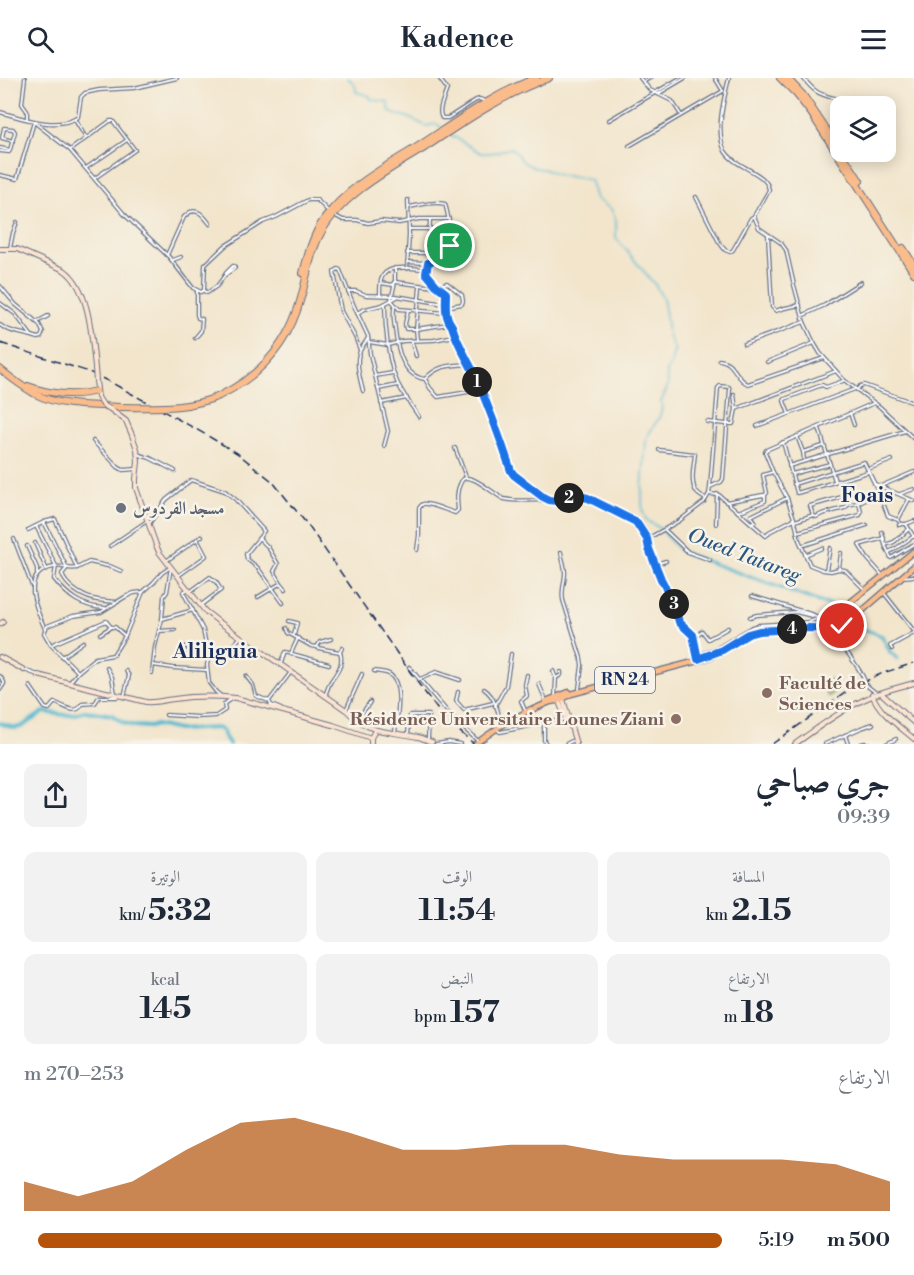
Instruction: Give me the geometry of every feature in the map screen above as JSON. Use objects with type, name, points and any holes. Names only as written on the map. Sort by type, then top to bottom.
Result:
[{"type":"highway","points":[[0,367],[32,392],[44,398],[79,405],[182,406],[201,403],[239,385],[255,373],[282,343],[298,309],[321,233],[332,213],[356,187],[486,103],[536,78]]},
{"type":"highway","points":[[332,213],[369,184],[477,113],[519,90],[549,78]]},
{"type":"highway","points":[[780,78],[797,95],[810,113],[914,273]]},
{"type":"highway","points":[[787,78],[803,95],[830,136]]},
{"type":"highway","points":[[847,162],[914,265]]},
{"type":"highway","points":[[0,367],[28,386],[45,394],[68,400],[119,405]]},
{"type":"highway","points":[[84,393],[96,382]]},
{"type":"highway","points":[[28,386],[51,393],[97,394]]},
{"type":"highway","points":[[68,400],[70,394],[97,394]]},
{"type":"main road","points":[[0,249],[17,249],[64,270],[78,284],[93,341],[97,394],[103,405],[126,421],[132,435],[137,454],[136,488],[156,546],[205,611],[346,710],[357,721],[376,730],[418,737],[433,743]]},
{"type":"main road","name":"RN 24","points":[[810,628],[843,609],[914,551]]},
{"type":"main road","name":"RN 24","points":[[476,743],[546,701],[698,658],[722,650],[748,634],[759,631],[810,628],[833,629],[846,624],[914,566]]},
{"type":"main road","points":[[0,657],[24,670]]},
{"type":"main road","name":"RN 24","points":[[527,711],[579,689],[698,658]]},
{"type":"main road","points":[[39,675],[152,702],[172,699],[232,698],[333,725],[371,738]]},
{"type":"main road","points":[[795,744],[839,711],[914,682]]},
{"type":"main road","points":[[876,695],[879,707],[914,739]]},
{"type":"main road","points":[[876,695],[914,723]]},
{"type":"main road","points":[[559,697],[574,743]]},
{"type":"main road","points":[[559,697],[574,743]]},
{"type":"main road","points":[[371,744],[371,738],[376,730]]},
{"type":"main road","points":[[376,730],[408,734],[433,743]]},
{"type":"street","points":[[25,78],[22,104],[27,111],[27,119]]},
{"type":"street","points":[[34,122],[53,123],[75,120],[78,117],[81,97],[85,93],[134,88],[177,78]]},
{"type":"street","points":[[439,78],[447,89],[440,111],[442,118],[448,118],[476,100],[480,99],[486,103]]},
{"type":"street","points":[[640,78],[650,90],[672,101],[681,115]]},
{"type":"street","points":[[643,82],[650,78]]},
{"type":"street","points":[[657,93],[680,78]]},
{"type":"street","points":[[609,120],[685,78]]},
{"type":"street","points":[[715,78],[724,93]]},
{"type":"street","points":[[696,197],[719,242],[730,252],[750,218],[754,216],[769,187],[762,178],[740,165],[725,151],[720,127],[724,93],[729,78]]},
{"type":"street","points":[[803,78],[814,92],[830,97]]},
{"type":"street","points":[[629,146],[724,93]]},
{"type":"street","points":[[0,112],[34,122],[59,140],[86,168],[124,214],[167,255],[197,291],[197,315],[198,318],[202,318],[201,329],[195,338]]},
{"type":"street","points":[[75,120],[86,138]]},
{"type":"street","points":[[70,150],[112,120],[134,151],[94,178]]},
{"type":"street","points":[[0,175],[17,179],[34,122]]},
{"type":"street","points":[[0,150],[8,153],[13,141],[15,130],[4,128],[2,138],[13,141]]},
{"type":"street","points":[[86,168],[127,140]]},
{"type":"street","points":[[204,291],[205,265],[225,246],[255,226],[308,200],[317,200],[343,220],[399,223],[449,219]]},
{"type":"street","points":[[407,268],[408,200]]},
{"type":"street","points":[[407,262],[428,263],[448,251],[450,229],[446,204],[432,203],[409,207]]},
{"type":"street","points":[[167,255],[184,217],[190,212],[202,214],[210,224]]},
{"type":"street","points":[[754,216],[757,226],[786,250],[804,322],[824,358],[844,380],[914,439]]},
{"type":"street","points":[[429,253],[430,219]]},
{"type":"street","points":[[10,248],[17,222]]},
{"type":"street","points":[[409,229],[450,229]]},
{"type":"street","points":[[768,235],[772,307],[776,311],[800,305]]},
{"type":"street","points":[[407,253],[441,255]]},
{"type":"street","points":[[172,261],[182,256]]},
{"type":"street","points":[[428,263],[426,273],[437,287],[446,293],[446,313],[450,324],[492,416],[511,471],[549,500]]},
{"type":"street","points":[[380,296],[382,276],[387,271],[394,268],[426,269]]},
{"type":"street","points":[[394,268],[392,298],[399,309],[446,313]]},
{"type":"street","points":[[360,350],[341,310],[334,273],[336,269],[341,272],[367,333],[388,431],[384,446]]},
{"type":"street","points":[[197,291],[207,293],[216,287],[225,275]]},
{"type":"street","points":[[803,315],[861,282]]},
{"type":"street","points":[[348,291],[445,305],[462,303],[462,296],[448,284],[437,287],[381,283]]},
{"type":"street","points":[[0,286],[15,304],[38,322],[43,332],[38,338],[10,331],[0,325]]},
{"type":"street","points":[[417,340],[420,286]]},
{"type":"street","points":[[357,313],[385,304],[392,298]]},
{"type":"street","points":[[0,303],[15,314],[31,335]]},
{"type":"street","points":[[385,304],[388,345],[394,372],[398,385],[419,417]]},
{"type":"street","points":[[395,305],[393,315],[400,356],[419,378],[425,379]]},
{"type":"street","points":[[408,310],[405,327],[408,329],[450,324]]},
{"type":"street","points":[[385,315],[393,315]]},
{"type":"street","points":[[38,322],[48,316]]},
{"type":"street","points":[[744,344],[804,322]]},
{"type":"street","points":[[369,342],[388,345],[411,340],[442,339],[455,335]]},
{"type":"street","points":[[363,391],[358,364],[360,350],[368,338]]},
{"type":"street","points":[[411,340],[416,356]]},
{"type":"street","points":[[767,362],[814,343]]},
{"type":"street","points":[[727,361],[742,381],[748,384],[824,358]]},
{"type":"street","points":[[719,360],[731,359]]},
{"type":"street","points":[[425,379],[432,371],[442,367],[469,364]]},
{"type":"street","points":[[736,409],[836,371]]},
{"type":"street","points":[[375,376],[394,372]]},
{"type":"street","points":[[425,379],[438,397],[480,390]]},
{"type":"street","points":[[789,414],[785,399],[822,385],[826,387],[844,380]]},
{"type":"street","points":[[378,389],[398,385]]},
{"type":"street","points":[[757,426],[856,390],[864,385],[914,403]]},
{"type":"street","points":[[647,539],[665,530],[706,500],[710,487],[718,387],[729,387],[723,479],[710,487]]},
{"type":"street","points":[[707,422],[733,423],[736,409],[734,394]]},
{"type":"street","points":[[381,403],[407,398]]},
{"type":"street","points":[[865,591],[845,570],[819,569],[810,564],[801,546],[787,498],[772,472],[765,452],[874,403]]},
{"type":"street","points":[[850,413],[854,425]]},
{"type":"street","points":[[819,428],[835,481]]},
{"type":"street","points":[[789,466],[905,431]]},
{"type":"street","points":[[797,436],[805,461]]},
{"type":"street","points":[[93,441],[118,467],[123,470],[137,469]]},
{"type":"street","points":[[783,442],[797,493],[892,460]]},
{"type":"street","points":[[803,452],[823,446]]},
{"type":"street","points":[[455,448],[466,477]]},
{"type":"street","points":[[659,450],[695,454],[694,488],[706,500]]},
{"type":"street","points":[[137,454],[175,471]]},
{"type":"street","points":[[794,484],[863,462],[888,516],[898,520],[900,524],[914,521]]},
{"type":"street","points":[[792,474],[830,464]]},
{"type":"street","points":[[738,512],[765,501],[767,493],[763,475],[772,472]]},
{"type":"street","points":[[881,486],[914,472]]},
{"type":"street","points":[[466,477],[502,498],[557,501],[579,496],[588,498],[636,522],[647,539],[661,579],[674,604],[679,622],[681,626],[690,631],[693,637],[698,658],[752,627],[808,622],[820,618]]},
{"type":"street","points":[[417,550],[420,506],[429,505],[455,513],[458,510],[456,497],[458,489],[462,479],[466,477]]},
{"type":"street","points":[[110,546],[148,522],[166,500],[190,480],[225,491],[264,531],[246,554],[247,559],[258,568],[283,603]]},
{"type":"street","points":[[874,484],[914,501]]},
{"type":"street","points":[[900,494],[914,489]]},
{"type":"street","points":[[797,532],[859,515],[861,513],[858,491],[810,506],[813,515]]},
{"type":"street","points":[[709,494],[717,494],[765,536],[794,520],[813,515],[815,518],[879,494]]},
{"type":"street","points":[[716,524],[717,494]]},
{"type":"street","points":[[726,502],[765,495]]},
{"type":"street","points":[[751,523],[755,521],[752,516],[787,498]]},
{"type":"street","points":[[898,520],[909,499]]},
{"type":"street","points":[[28,530],[56,519],[77,568]]},
{"type":"street","points":[[44,522],[67,568]]},
{"type":"street","points":[[888,552],[914,536],[906,524]]},
{"type":"street","points":[[801,546],[867,525]]},
{"type":"street","points":[[36,526],[56,566],[54,579],[65,593],[87,606],[108,609]]},
{"type":"street","points":[[885,544],[894,542],[909,529]]},
{"type":"street","points":[[665,530],[688,552],[710,560]]},
{"type":"street","points":[[882,532],[891,558],[914,544]]},
{"type":"street","points":[[166,561],[202,536]]},
{"type":"street","points":[[259,538],[268,547],[278,564],[274,571],[286,590]]},
{"type":"street","points":[[883,576],[867,558],[859,544],[884,538]]},
{"type":"street","points":[[14,539],[32,586],[34,603],[45,630],[44,633],[51,645],[78,672]]},
{"type":"street","points":[[178,576],[206,556],[197,539]]},
{"type":"street","points":[[35,543],[47,568]]},
{"type":"street","points":[[27,546],[37,568],[32,586]]},
{"type":"street","points":[[805,555],[822,548]]},
{"type":"street","points":[[826,570],[830,548]]},
{"type":"street","points":[[561,552],[565,568],[562,600],[582,665],[579,689]]},
{"type":"street","points":[[838,569],[842,553]]},
{"type":"street","points":[[655,564],[666,561]]},
{"type":"street","points":[[37,574],[47,568],[56,566],[71,569],[89,562],[122,571]]},
{"type":"street","points":[[70,682],[95,658],[113,655],[125,636],[143,592],[171,567]]},
{"type":"street","points":[[152,673],[171,567]]},
{"type":"street","points":[[67,568],[62,574],[63,579],[76,591],[91,599],[118,602]]},
{"type":"street","points":[[201,605],[221,590],[210,576],[183,592],[203,630],[210,685],[224,697]]},
{"type":"street","points":[[902,577],[914,576]]},
{"type":"street","points":[[258,597],[280,583]]},
{"type":"street","points":[[45,630],[47,626],[66,619],[101,612],[125,597],[143,592]]},
{"type":"street","points":[[884,593],[914,632],[890,646],[892,649]]},
{"type":"street","points":[[752,596],[816,617]]},
{"type":"street","points":[[162,619],[193,610]]},
{"type":"street","points":[[750,617],[797,612],[830,618]]},
{"type":"street","points":[[51,645],[106,621],[125,636]]},
{"type":"street","points":[[289,621],[297,623],[294,635]]},
{"type":"street","points":[[100,634],[111,627]]},
{"type":"street","points":[[286,628],[288,633],[311,646],[340,652]]},
{"type":"street","points":[[693,637],[702,631],[708,639],[728,628]]},
{"type":"street","points":[[833,629],[866,683],[876,695]]},
{"type":"street","points":[[159,631],[176,630]]},
{"type":"street","points":[[228,650],[241,637]]},
{"type":"street","points":[[291,653],[298,638]]},
{"type":"street","points":[[316,647],[320,642],[331,639]]},
{"type":"street","points":[[62,657],[83,642]]},
{"type":"street","points":[[182,647],[205,646]]},
{"type":"street","points":[[325,696],[329,684],[340,669],[342,648]]},
{"type":"street","points":[[182,652],[205,651]]},
{"type":"street","points":[[280,664],[285,652],[329,664]]},
{"type":"street","points":[[494,705],[506,686],[511,654]]},
{"type":"street","points":[[153,665],[207,670]]},
{"type":"street","points":[[409,667],[476,743]]},
{"type":"street","points":[[107,668],[120,696]]},
{"type":"street","points":[[24,670],[39,675]]},
{"type":"street","points":[[374,671],[389,674],[395,680],[399,699],[395,732]]},
{"type":"street","points":[[553,671],[559,697]]},
{"type":"street","points":[[120,696],[129,676],[126,672]]},
{"type":"street","points":[[269,701],[291,672]]},
{"type":"street","points":[[420,680],[436,672],[460,680]]},
{"type":"street","points":[[556,678],[561,675],[561,672]]},
{"type":"street","points":[[346,710],[362,674]]},
{"type":"street","points":[[527,675],[525,685],[527,696],[521,701],[527,711]]},
{"type":"street","points":[[0,676],[4,684],[0,690]]},
{"type":"street","points":[[246,676],[253,685],[256,696],[269,701],[270,704],[284,712]]},
{"type":"street","points":[[539,684],[546,701]]},
{"type":"street","points":[[30,686],[45,708],[49,709],[56,703],[77,710],[82,704],[95,703],[99,698],[120,696]]},
{"type":"street","points":[[484,688],[491,694],[500,716],[498,728],[500,732],[566,719]]},
{"type":"street","points":[[458,692],[456,701],[463,709],[494,705]]},
{"type":"street","points":[[165,715],[218,716],[225,710],[224,704],[232,698]]},
{"type":"street","points":[[357,721],[370,702]]},
{"type":"street","points":[[408,734],[410,715],[429,715],[433,743],[460,744]]},
{"type":"street","points":[[397,721],[409,723]]},
{"type":"street","points":[[544,723],[546,744]]},
{"type":"street","points":[[825,744],[873,724]]},
{"type":"street","points":[[844,735],[849,744]]},
{"type":"street","points":[[886,744],[896,739]]},
{"type":"street","points":[[566,744],[574,743]]},
{"type":"street","points":[[861,744],[869,744]]},
{"type":"green space","points":[[830,679],[838,690],[828,697],[822,684]]},
{"type":"waterway","name":"Oued Tatareg","points":[[347,78],[354,83],[356,92],[370,96],[370,99],[388,102],[390,112],[426,126],[436,124],[441,127]]},
{"type":"waterway","name":"Oued Tatareg","points":[[449,134],[481,153],[492,153],[511,148],[523,162],[535,168],[558,175],[590,180],[596,199],[611,209],[616,220],[616,238],[656,286],[663,299],[668,335],[675,351],[667,370],[668,386],[661,402],[660,416],[646,439],[642,504],[646,519],[659,528],[674,546],[684,553]]},
{"type":"waterway","name":"Oued Tatareg","points":[[684,553],[831,606],[854,624],[882,636],[890,652],[898,659]]},
{"type":"waterway","points":[[0,723],[14,728],[21,727],[44,712],[66,715],[85,711],[112,715],[124,723],[135,726],[156,725],[178,730],[217,728],[223,731],[229,744]]},
{"type":"railway","points":[[0,343],[89,372],[112,383],[237,453],[272,481],[307,524],[443,717],[474,744]]},
{"type":"railway","points":[[772,744],[855,686],[883,673],[914,663]]},
{"type":"place","name":"مسجد الفردوس","points":[[121,508]]},
{"type":"place","name":"Faculté de Sciences","points":[[767,693]]},
{"type":"place","name":"Résidence Universitaire Lounes Ziani","points":[[676,719]]},
{"type":"district","name":"Foais","points":[[867,496]]},
{"type":"district","name":"Aliliguia","points":[[215,652]]},
{"type":"route","points":[[450,246],[448,251],[428,263],[426,273],[446,293],[446,315],[492,416],[511,471],[549,500],[557,501],[579,496],[588,498],[636,522],[647,539],[681,626],[693,635],[698,659],[722,650],[748,634],[759,631],[835,629],[842,626]]}]
